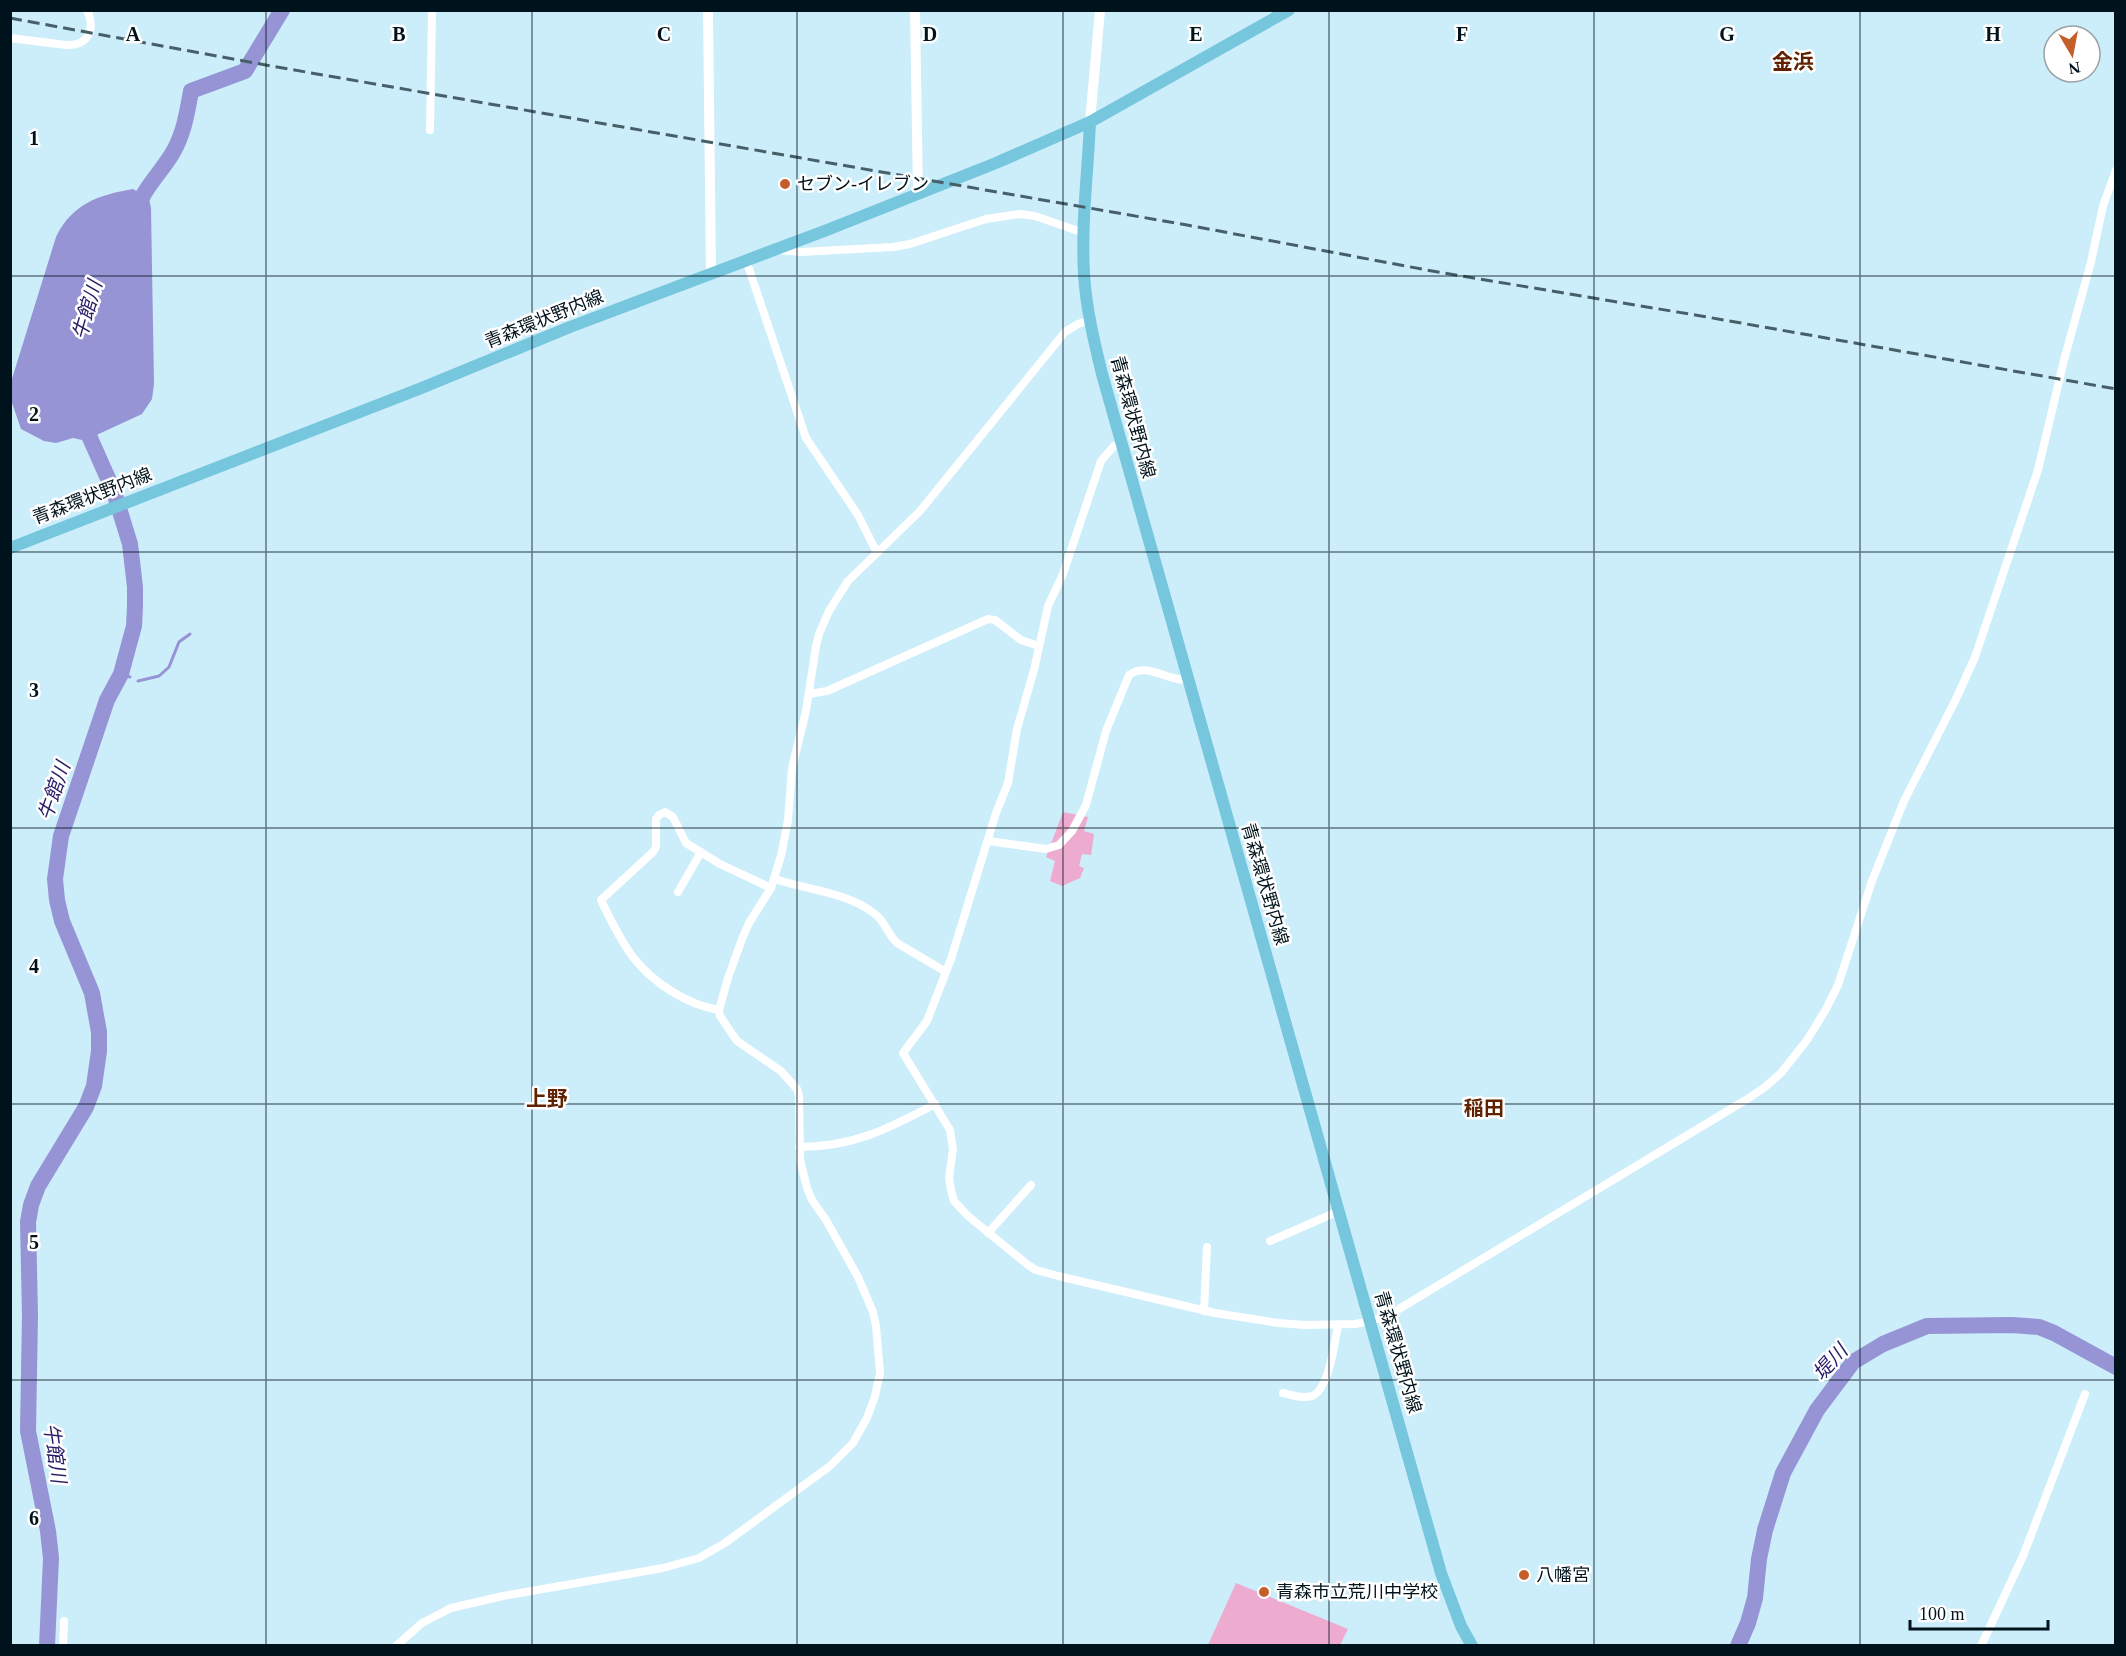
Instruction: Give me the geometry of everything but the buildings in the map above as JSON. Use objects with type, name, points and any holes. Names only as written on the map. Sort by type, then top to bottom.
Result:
[{"type":"main road","name":"青森環状野内線","points":[[10,548],[419,389],[570,327],[996,163],[1090,122],[1289,10]]},
{"type":"main road","name":"青森環状野内線","points":[[1090,122],[1084,274],[1101,374],[1441,1573],[1461,1626],[1472,1646]]},
{"type":"street","points":[[10,38],[66,45],[83,43],[91,27],[87,10]]},
{"type":"street","points":[[430,130],[432,10]]},
{"type":"street","points":[[708,10],[711,274]]},
{"type":"street","points":[[915,10],[918,194]]},
{"type":"street","points":[[1090,122],[1100,10]]},
{"type":"street","points":[[1121,443],[1114,446],[1101,461],[1066,564],[1048,606],[1017,729],[1008,783],[946,972],[927,1022],[903,1053],[950,1130],[953,1149],[949,1178],[954,1201],[988,1233],[1036,1270],[1204,1311],[1278,1323],[1338,1325],[1371,1322],[1389,1315],[1429,1292],[1749,1098],[1781,1073],[1817,1025],[1838,985],[1872,881],[1904,801],[1975,657],[2038,470],[2103,206],[2115,170]]},
{"type":"street","points":[[775,249],[801,252],[893,247],[910,244],[986,219],[1020,214],[1035,216],[1084,233]]},
{"type":"street","points":[[746,260],[806,438],[858,515],[877,553]]},
{"type":"street","points":[[396,1646],[422,1623],[452,1608],[503,1596],[663,1568],[699,1558],[725,1543],[830,1466],[853,1443],[867,1418],[878,1385],[880,1356],[876,1326],[873,1312],[858,1277],[812,1200],[802,1174],[799,1147],[801,1102],[797,1089],[771,1063],[737,1041],[720,1016],[719,1010],[742,939],[775,879],[786,832],[792,768],[809,694],[816,646],[823,624],[838,596],[848,581],[920,511],[1065,332],[1090,320]]},
{"type":"street","points":[[809,694],[827,691],[988,618],[995,620],[1021,640],[1039,646]]},
{"type":"street","points":[[988,841],[1046,849],[1059,844],[1083,815],[1106,731],[1128,675],[1134,671],[1148,670],[1178,681],[1188,680]]},
{"type":"street","points":[[719,1010],[702,1006],[682,996],[644,969],[630,952],[601,900],[653,852],[656,847],[655,823],[662,813],[670,814],[682,839],[720,864],[771,888]]},
{"type":"street","points":[[678,892],[701,852]]},
{"type":"street","points":[[775,879],[842,897],[864,907],[878,916],[897,944],[946,972]]},
{"type":"street","points":[[799,1147],[839,1145],[864,1138],[935,1104]]},
{"type":"street","points":[[988,1233],[1031,1185]]},
{"type":"street","points":[[1270,1241],[1339,1211]]},
{"type":"street","points":[[1204,1311],[1207,1247]]},
{"type":"street","points":[[1283,1393],[1307,1397],[1319,1390],[1328,1371],[1338,1325]]},
{"type":"street","points":[[1981,1646],[2023,1556],[2085,1394]]},
{"type":"street","points":[[63,1646],[64,1621]]},
{"type":"shaded area","points":[[1063,812],[1088,817],[1084,831],[1094,834],[1091,855],[1082,854],[1079,866],[1084,868],[1080,878],[1062,886],[1050,881],[1055,861],[1046,857]]},
{"type":"shaded area","points":[[1236,1583],[1348,1629],[1340,1645],[1208,1645]]},
{"type":"water","points":[[133,189],[149,199],[151,208],[154,384],[152,399],[142,414],[90,438],[82,440],[73,438],[56,443],[44,441],[21,429],[11,400],[11,382],[56,237],[70,216],[87,203],[108,194]]},
{"type":"waterway","name":"牛館川","points":[[135,214],[146,190],[176,146],[185,123],[191,91],[245,71],[282,10]]},
{"type":"waterway","name":"牛館川","points":[[47,1646],[51,1558],[48,1531],[28,1431],[30,1315],[28,1222],[38,1186],[86,1107],[94,1086],[99,1051],[99,1032],[92,993],[62,921],[55,879],[61,836],[107,700],[121,674],[134,626],[135,607],[130,544],[114,492],[90,438],[86,415]]},
{"type":"waterway","points":[[138,681],[159,676],[169,667],[179,642],[190,634]]},
{"type":"waterway","points":[[121,674],[130,677]]},
{"type":"waterway","name":"堤川","points":[[1738,1646],[1755,1598],[1765,1530],[1783,1473],[1817,1410],[1853,1362],[1883,1344],[1927,1326],[2012,1325],[2039,1327],[2054,1333],[2116,1367]]},
{"type":"railway","points":[[10,18],[277,67],[1187,225],[1432,271],[2116,389]]},
{"type":"place","name":"セブン-イレブン","points":[[785,184]]},
{"type":"place","name":"八幡宮","points":[[1524,1575]]},
{"type":"place","name":"青森市立荒川中学校","points":[[1264,1592]]},
{"type":"district","name":"金浜","points":[[1793,62]]},
{"type":"district","name":"上野","points":[[547,1099]]},
{"type":"district","name":"稲田","points":[[1484,1108]]}]
